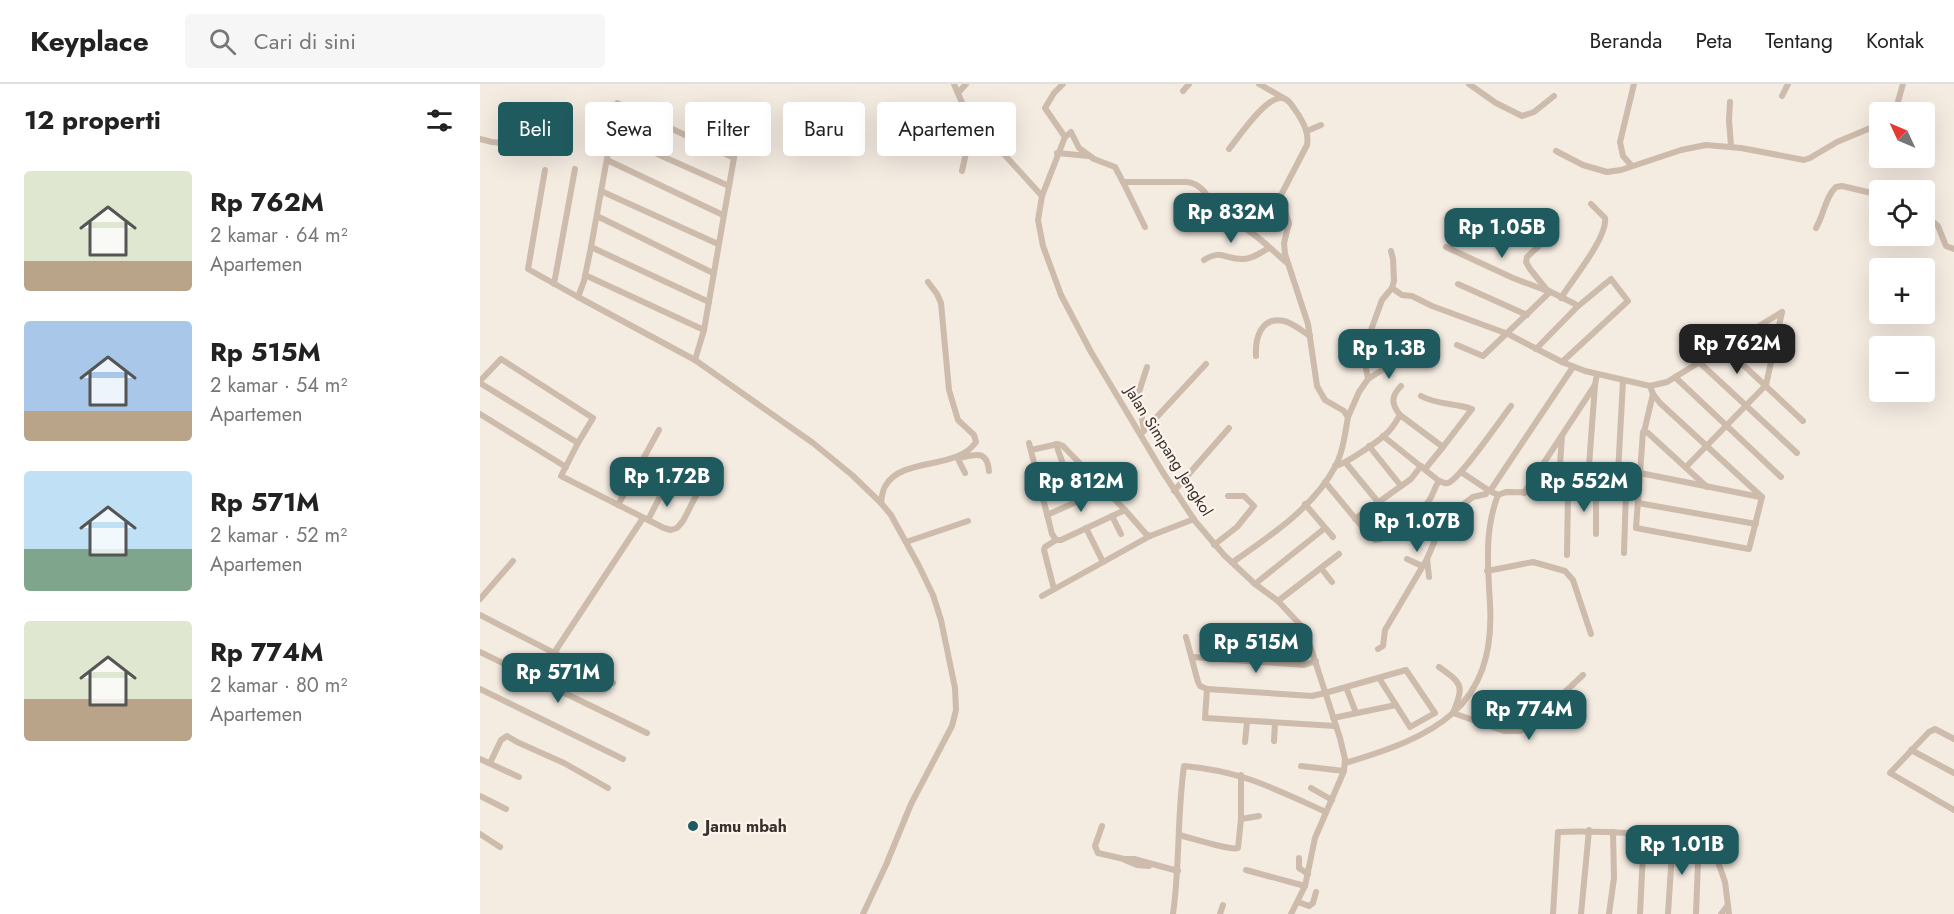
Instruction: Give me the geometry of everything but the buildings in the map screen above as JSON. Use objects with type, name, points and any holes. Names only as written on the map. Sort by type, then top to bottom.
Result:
[{"type":"street","points":[[954,84],[962,102]]},
{"type":"street","points":[[958,93],[966,84]]},
{"type":"street","points":[[1063,84],[1045,108],[1065,137],[1071,132],[1079,148],[1089,156],[1115,167],[1145,227]]},
{"type":"street","points":[[1184,91],[1189,84]]},
{"type":"street","points":[[1258,84],[1291,105],[1307,131],[1307,145],[1280,197],[1289,224],[1284,246],[1305,315],[1320,393],[1325,400],[1344,411],[1348,417]]},
{"type":"street","points":[[1469,84],[1503,108],[1522,116],[1534,112],[1554,96]]},
{"type":"street","points":[[1632,165],[1621,153],[1620,142],[1634,84]]},
{"type":"street","points":[[1782,96],[1788,84]]},
{"type":"street","points":[[1898,102],[1903,84]]},
{"type":"street","points":[[1229,149],[1268,104],[1282,98]]},
{"type":"street","points":[[1730,102],[1731,146]]},
{"type":"street","points":[[578,297],[591,247],[616,103],[734,158],[704,330],[695,360]]},
{"type":"street","points":[[1307,131],[1321,125]]},
{"type":"street","points":[[1556,151],[1583,165],[1599,170],[1614,171],[1693,146],[1706,145],[1731,146],[1791,159],[1807,159],[1837,142],[1869,130]]},
{"type":"street","name":"Jalan Simpang Jengkol","points":[[1065,137],[1057,153],[1039,211],[1039,229],[1061,295],[1091,352],[1142,432],[1174,491],[1194,519],[1214,545],[1255,584],[1278,601],[1308,636],[1333,718],[1345,763],[1344,771],[1315,838],[1305,886],[1291,914]]},
{"type":"street","points":[[480,139],[498,143]]},
{"type":"street","points":[[1057,153],[1089,156]]},
{"type":"street","points":[[662,156],[729,186]]},
{"type":"street","points":[[962,171],[965,156]]},
{"type":"street","points":[[1005,156],[1042,196]]},
{"type":"street","points":[[607,160],[723,215]]},
{"type":"street","points":[[554,284],[575,169]]},
{"type":"street","points":[[545,170],[528,269],[695,360],[813,443],[852,475],[881,503],[906,542],[933,596],[953,672],[956,710],[949,734],[911,804],[863,914]]},
{"type":"street","points":[[1123,182],[1192,183],[1205,192],[1220,216],[1242,226],[1287,262]]},
{"type":"street","points":[[1816,228],[1830,193],[1836,187],[1842,186],[1869,192]]},
{"type":"street","points":[[601,191],[718,244]]},
{"type":"street","points":[[1561,298],[1593,251],[1605,228],[1605,218],[1591,204]]},
{"type":"street","points":[[597,216],[713,273]]},
{"type":"street","points":[[1205,220],[1220,216]]},
{"type":"street","points":[[1935,223],[1946,246],[1954,249]]},
{"type":"street","points":[[1542,243],[1526,260],[1533,274],[1550,292]]},
{"type":"street","points":[[591,247],[709,302]]},
{"type":"street","points":[[1446,247],[1513,278],[1550,292],[1575,304],[1577,308]]},
{"type":"street","points":[[1204,260],[1215,254],[1244,259],[1269,248]]},
{"type":"street","points":[[1368,379],[1363,357],[1364,346],[1382,300],[1392,288],[1394,270],[1390,251]]},
{"type":"street","points":[[585,275],[704,330]]},
{"type":"street","points":[[1536,349],[1577,308],[1611,279],[1628,301],[1562,362]]},
{"type":"street","points":[[928,282],[938,294],[941,303],[948,381],[956,414],[958,420],[972,432],[976,440],[970,449],[957,457]]},
{"type":"street","points":[[1458,284],[1527,315]]},
{"type":"street","points":[[1392,288],[1402,295],[1412,296],[1432,306],[1508,334],[1573,367],[1650,386],[1661,384],[1675,377],[1782,312],[1766,385],[1686,467]]},
{"type":"street","points":[[1457,345],[1483,356],[1550,292]]},
{"type":"street","points":[[1256,356],[1257,334],[1262,327],[1271,322],[1284,321],[1310,336]]},
{"type":"street","points":[[1233,562],[1281,527],[1325,482],[1335,466],[1348,417],[1359,392],[1368,379],[1396,361],[1401,345]]},
{"type":"street","points":[[1724,347],[1803,421]]},
{"type":"street","points":[[578,443],[480,382],[501,359],[593,418],[561,476],[645,519],[669,529],[677,528],[699,490]]},
{"type":"street","points":[[1699,362],[1797,453]]},
{"type":"street","points":[[1142,432],[1206,364]]},
{"type":"street","points":[[1142,432],[1137,395],[1147,367]]},
{"type":"street","points":[[1378,649],[1383,646],[1385,630],[1427,560],[1444,519],[1473,497],[1489,491],[1573,367]]},
{"type":"street","points":[[1587,492],[1597,374]]},
{"type":"street","points":[[1675,377],[1781,477]]},
{"type":"street","points":[[1617,491],[1623,381]]},
{"type":"street","points":[[1524,493],[1595,385]]},
{"type":"street","points":[[1401,386],[1392,405],[1400,415],[1443,447]]},
{"type":"street","points":[[1650,386],[1653,394],[1707,448],[1762,497]]},
{"type":"street","points":[[1653,394],[1641,436],[1635,528],[1749,549],[1762,497]]},
{"type":"street","points":[[1355,519],[1423,468],[1443,447],[1472,409],[1455,404],[1434,403],[1421,396]]},
{"type":"street","points":[[1383,436],[1439,481],[1446,483],[1461,472],[1511,406]]},
{"type":"street","points":[[480,414],[566,467]]},
{"type":"street","points":[[1335,466],[1346,463],[1383,436],[1400,415]]},
{"type":"street","points":[[1174,491],[1229,428]]},
{"type":"street","points":[[618,505],[659,430]]},
{"type":"street","points":[[1644,432],[1648,433],[1707,487]]},
{"type":"street","points":[[1558,492],[1562,435]]},
{"type":"street","points":[[1056,444],[1076,502]]},
{"type":"street","points":[[1056,540],[1052,534],[1030,447],[1059,444],[1066,449],[1150,536]]},
{"type":"street","points":[[1369,446],[1401,486]]},
{"type":"street","points":[[881,503],[886,483],[897,474],[957,457],[978,455],[988,460],[989,471]]},
{"type":"street","points":[[957,457],[965,473]]},
{"type":"street","points":[[1346,463],[1378,502]]},
{"type":"street","points":[[1461,472],[1498,495],[1506,492],[1596,492],[1638,489]]},
{"type":"street","points":[[1640,473],[1762,497]]},
{"type":"street","points":[[1325,482],[1375,540],[1381,538],[1430,501],[1439,481]]},
{"type":"street","points":[[554,653],[645,519],[666,484]]},
{"type":"street","points":[[1047,515],[1105,489]]},
{"type":"street","points":[[1624,553],[1626,490]]},
{"type":"street","points":[[1567,555],[1568,492]]},
{"type":"street","points":[[1596,492],[1596,534]]},
{"type":"street","points":[[1345,763],[1412,740],[1460,708],[1480,675],[1488,656],[1491,634],[1487,571],[1489,527],[1498,495]]},
{"type":"street","points":[[1214,545],[1237,527],[1254,506],[1244,496],[1228,496]]},
{"type":"street","points":[[1638,503],[1756,524]]},
{"type":"street","points":[[1305,504],[1333,537]]},
{"type":"street","points":[[1054,590],[1045,547],[1125,510]]},
{"type":"street","points":[[1112,516],[1121,534]]},
{"type":"street","points":[[1042,596],[1150,536],[1194,519]]},
{"type":"street","points":[[906,542],[968,521]]},
{"type":"street","points":[[1086,528],[1103,562]]},
{"type":"street","points":[[1255,584],[1325,528]]},
{"type":"street","points":[[1278,601],[1340,554]]},
{"type":"street","points":[[1407,559],[1422,566]]},
{"type":"street","points":[[1427,560],[1429,577]]},
{"type":"street","points":[[480,599],[513,561]]},
{"type":"street","points":[[1487,571],[1533,562],[1565,571],[1574,580],[1591,634]]},
{"type":"street","points":[[1321,568],[1332,582]]},
{"type":"street","points":[[480,615],[613,683]]},
{"type":"street","points":[[1223,630],[1308,636]]},
{"type":"street","points":[[1186,637],[1198,682],[1200,686],[1207,689],[1312,696],[1406,670],[1435,713],[1410,727],[1379,678]]},
{"type":"street","points":[[480,652],[647,733]]},
{"type":"street","points":[[1192,657],[1304,665],[1316,661]]},
{"type":"street","points":[[1439,668],[1459,682],[1461,692],[1453,713]]},
{"type":"street","points":[[1453,713],[1504,731],[1520,731],[1543,720],[1565,692],[1583,675]]},
{"type":"street","points":[[1346,687],[1356,713]]},
{"type":"street","points":[[480,689],[624,759]]},
{"type":"street","points":[[1207,689],[1205,718],[1335,726]]},
{"type":"street","points":[[1333,718],[1396,705]]},
{"type":"street","points":[[1245,742],[1247,722]]},
{"type":"street","points":[[1274,741],[1275,723]]},
{"type":"street","points":[[1954,739],[1935,729],[1929,732],[1890,773],[1954,810]]},
{"type":"street","points":[[490,763],[501,740],[507,736],[564,763],[608,788]]},
{"type":"street","points":[[1911,750],[1954,773]]},
{"type":"street","points":[[480,759],[519,777]]},
{"type":"street","points":[[1173,914],[1178,871],[1180,793],[1184,766],[1217,769],[1241,775],[1326,813]]},
{"type":"street","points":[[1301,766],[1344,771]]},
{"type":"street","points":[[1179,836],[1237,850],[1240,845],[1241,775]]},
{"type":"street","points":[[1311,788],[1332,800]]},
{"type":"street","points":[[480,796],[506,809]]},
{"type":"street","points":[[1241,819],[1259,816]]},
{"type":"street","points":[[1102,826],[1095,846],[1096,851],[1103,855],[1134,859],[1178,871]]},
{"type":"street","points":[[1581,914],[1589,830]]},
{"type":"street","points":[[1553,914],[1558,832],[1589,830],[1709,836],[1725,882],[1729,914]]},
{"type":"street","points":[[1610,914],[1614,878],[1613,832]]},
{"type":"street","points":[[1640,914],[1644,833]]},
{"type":"street","points":[[480,834],[500,846]]},
{"type":"street","points":[[1668,914],[1673,836]]},
{"type":"street","points":[[1696,914],[1700,836]]},
{"type":"street","points":[[1299,858],[1299,868],[1308,874]]},
{"type":"street","points":[[1246,870],[1305,886]]},
{"type":"street","points":[[1298,902],[1310,906],[1316,892]]},
{"type":"street","points":[[1220,914],[1223,905]]},
{"type":"street","points":[[1721,914],[1728,905]]},
{"type":"place","name":"Jamu mbah","points":[[693,826]]}]
